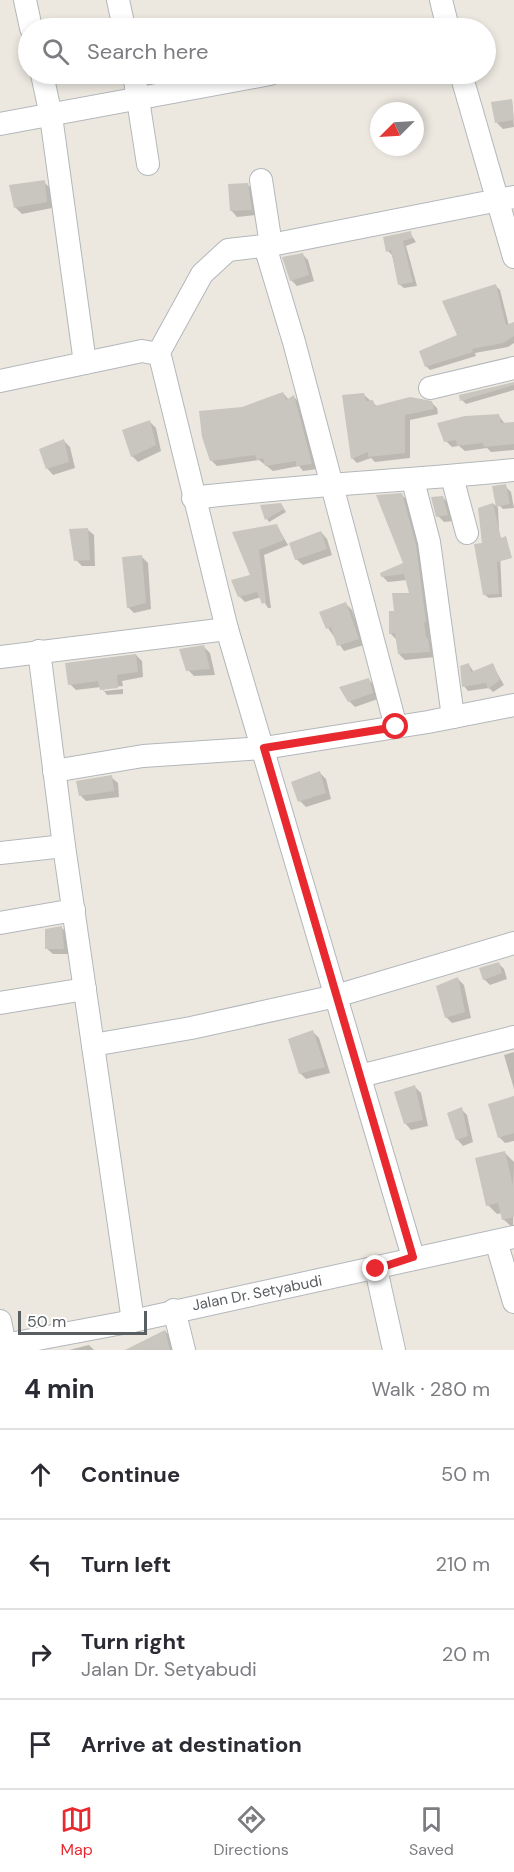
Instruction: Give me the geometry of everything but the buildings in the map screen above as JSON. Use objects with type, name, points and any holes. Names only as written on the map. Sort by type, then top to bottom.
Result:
[{"type":"street","points":[[25,0],[29,18]]},
{"type":"street","points":[[118,0],[122,18]]},
{"type":"street","points":[[441,0],[446,18]]},
{"type":"street","points":[[44,84],[51,116],[86,363]]},
{"type":"street","points":[[136,84],[148,164]]},
{"type":"street","points":[[0,124],[213,84]]},
{"type":"street","points":[[465,84],[507,199],[514,257]]},
{"type":"street","points":[[261,180],[268,245],[396,727]]},
{"type":"street","points":[[413,1257],[227,629],[158,354],[202,274],[228,250],[268,245],[507,199]]},
{"type":"street","points":[[0,381],[142,351],[158,354]]},
{"type":"street","points":[[429,388],[514,368]]},
{"type":"street","points":[[193,498],[332,484],[413,481],[514,470]]},
{"type":"street","points":[[452,477],[467,532]]},
{"type":"street","points":[[413,481],[429,542],[453,717]]},
{"type":"street","points":[[0,657],[227,629]]},
{"type":"street","points":[[39,651],[64,846],[133,1320]]},
{"type":"street","points":[[54,771],[142,756],[264,748],[514,705]]},
{"type":"street","points":[[0,853],[64,846]]},
{"type":"street","points":[[0,923],[74,910]]},
{"type":"street","points":[[93,1045],[191,1028],[336,996],[514,943]]},
{"type":"street","points":[[0,1003],[85,989]]},
{"type":"street","points":[[360,1076],[514,1037]]},
{"type":"street","points":[[505,1239],[514,1302]]},
{"type":"street","name":"Jalan Dr. Setyabudi","points":[[2,1346],[39,1345],[174,1310],[376,1269],[413,1257],[505,1239]]},
{"type":"street","points":[[376,1269],[394,1350]]},
{"type":"street","points":[[174,1310],[184,1350]]},
{"type":"street","points":[[0,1321],[2,1346]]},
{"type":"route","points":[[376,1269],[413,1257],[264,748],[396,727]]}]
